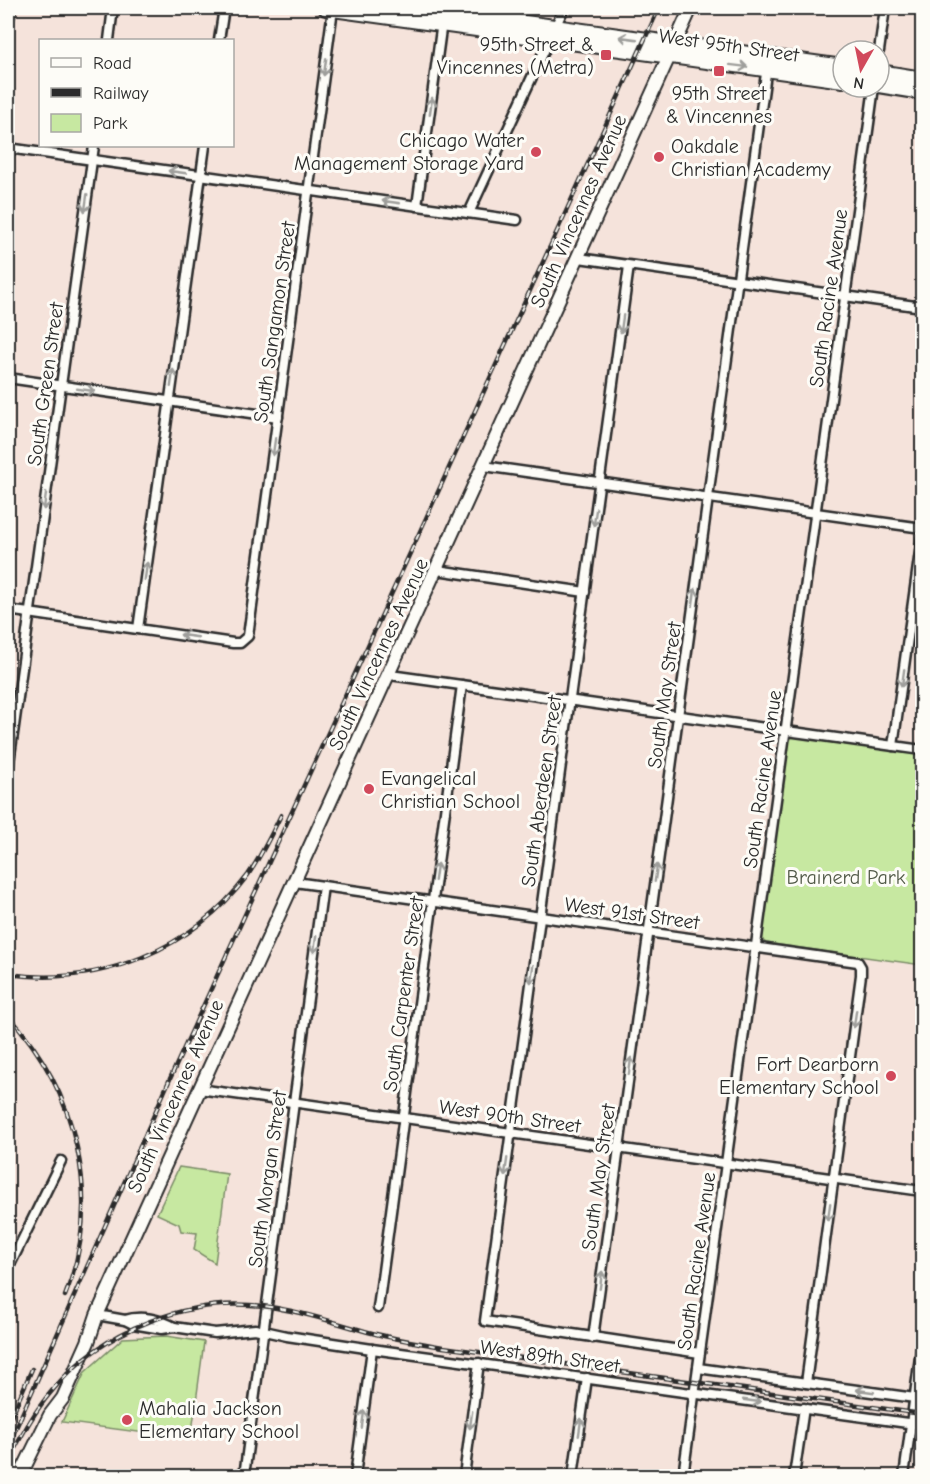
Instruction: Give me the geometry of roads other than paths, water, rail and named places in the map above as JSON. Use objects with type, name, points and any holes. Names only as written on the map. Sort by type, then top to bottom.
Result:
[{"type":"main road","points":[[8,16],[9,8]]},
{"type":"main road","name":"West 95th Street","points":[[329,8],[442,18],[552,33],[767,63],[831,77]]},
{"type":"main road","name":"West 95th Street","points":[[417,8],[442,18]]},
{"type":"main road","name":"South Vincennes Avenue","points":[[20,1476],[50,1415],[55,1396],[82,1339],[98,1315],[691,8]]},
{"type":"main road","name":"West 95th Street","points":[[767,63],[831,66]]},
{"type":"main road","points":[[891,74],[922,79]]},
{"type":"main road","points":[[891,88],[922,92]]},
{"type":"street","points":[[109,39],[113,8]]},
{"type":"street","points":[[219,39],[224,8]]},
{"type":"street","name":"South Sangamon Street","points":[[138,629],[233,644],[246,639],[309,190],[329,8]]},
{"type":"street","points":[[469,213],[564,8]]},
{"type":"street","points":[[881,39],[885,8]]},
{"type":"street","points":[[417,206],[442,18]]},
{"type":"street","name":"South May Street","points":[[592,1338],[767,63]]},
{"type":"street","name":"South Racine Avenue","points":[[683,1476],[872,99]]},
{"type":"street","name":"South Green Street","points":[[8,770],[94,147]]},
{"type":"street","points":[[8,610],[138,629],[205,147]]},
{"type":"street","points":[[8,148],[517,219]]},
{"type":"street","points":[[579,258],[922,307]]},
{"type":"street","name":"South Aberdeen Street","points":[[485,1321],[630,266]]},
{"type":"street","points":[[8,378],[278,417]]},
{"type":"street","points":[[484,466],[922,528]]},
{"type":"street","points":[[893,746],[922,537]]},
{"type":"street","points":[[437,570],[585,592]]},
{"type":"street","points":[[390,675],[922,750]]},
{"type":"street","name":"South Carpenter Street","points":[[378,1308],[462,685]]},
{"type":"street","name":"West 91st Street","points":[[295,882],[858,962],[861,975],[834,1178]]},
{"type":"street","name":"South Morgan Street","points":[[244,1476],[323,886]]},
{"type":"street","name":"West 90th Street","points":[[199,1089],[922,1191]]},
{"type":"street","points":[[8,1269],[61,1161]]},
{"type":"street","points":[[806,1383],[834,1178]]},
{"type":"street","name":"West 89th Street","points":[[98,1315],[152,1327],[174,1327],[215,1333],[264,1330],[287,1336],[372,1349],[922,1425]]},
{"type":"street","name":"West 89th Street","points":[[485,1321],[700,1353]]},
{"type":"street","points":[[904,1476],[911,1424],[919,1398],[922,1342]]},
{"type":"street","points":[[355,1476],[372,1349]]},
{"type":"street","points":[[464,1476],[479,1363]]},
{"type":"street","points":[[698,1368],[919,1398]]},
{"type":"street","points":[[573,1476],[587,1378]]},
{"type":"street","points":[[794,1476],[804,1408]]},
{"type":"railway","points":[[8,1446],[169,1081],[659,8]]},
{"type":"railway","points":[[8,974],[42,977],[76,975],[142,958],[172,943],[200,924],[248,875],[281,815]]},
{"type":"railway","points":[[8,1015],[32,1045],[52,1077],[67,1112],[77,1148],[82,1185],[82,1222],[77,1259],[65,1296]]},
{"type":"railway","points":[[8,1461],[28,1425],[51,1392],[95,1350],[150,1321],[209,1306],[270,1307],[381,1335],[443,1347],[922,1414]]},
{"type":"railway","points":[[8,1424],[32,1369]]},
{"type":"place","name":"95th Street & Vincennes (Metra)","points":[[606,55]]},
{"type":"place","name":"95th Street & Vincennes","points":[[719,71]]},
{"type":"place","name":"Chicago Water Management Storage Yard","points":[[536,152]]},
{"type":"place","name":"Oakdale Christian Academy","points":[[659,157]]},
{"type":"place","name":"Evangelical Christian School","points":[[369,789]]},
{"type":"place","name":"Fort Dearborn Elementary School","points":[[891,1076]]},
{"type":"place","name":"Mahalia Jackson Elementary School","points":[[127,1420]]},
{"type":"park label","name":"Brainerd Park","points":[[846,877]]}]
